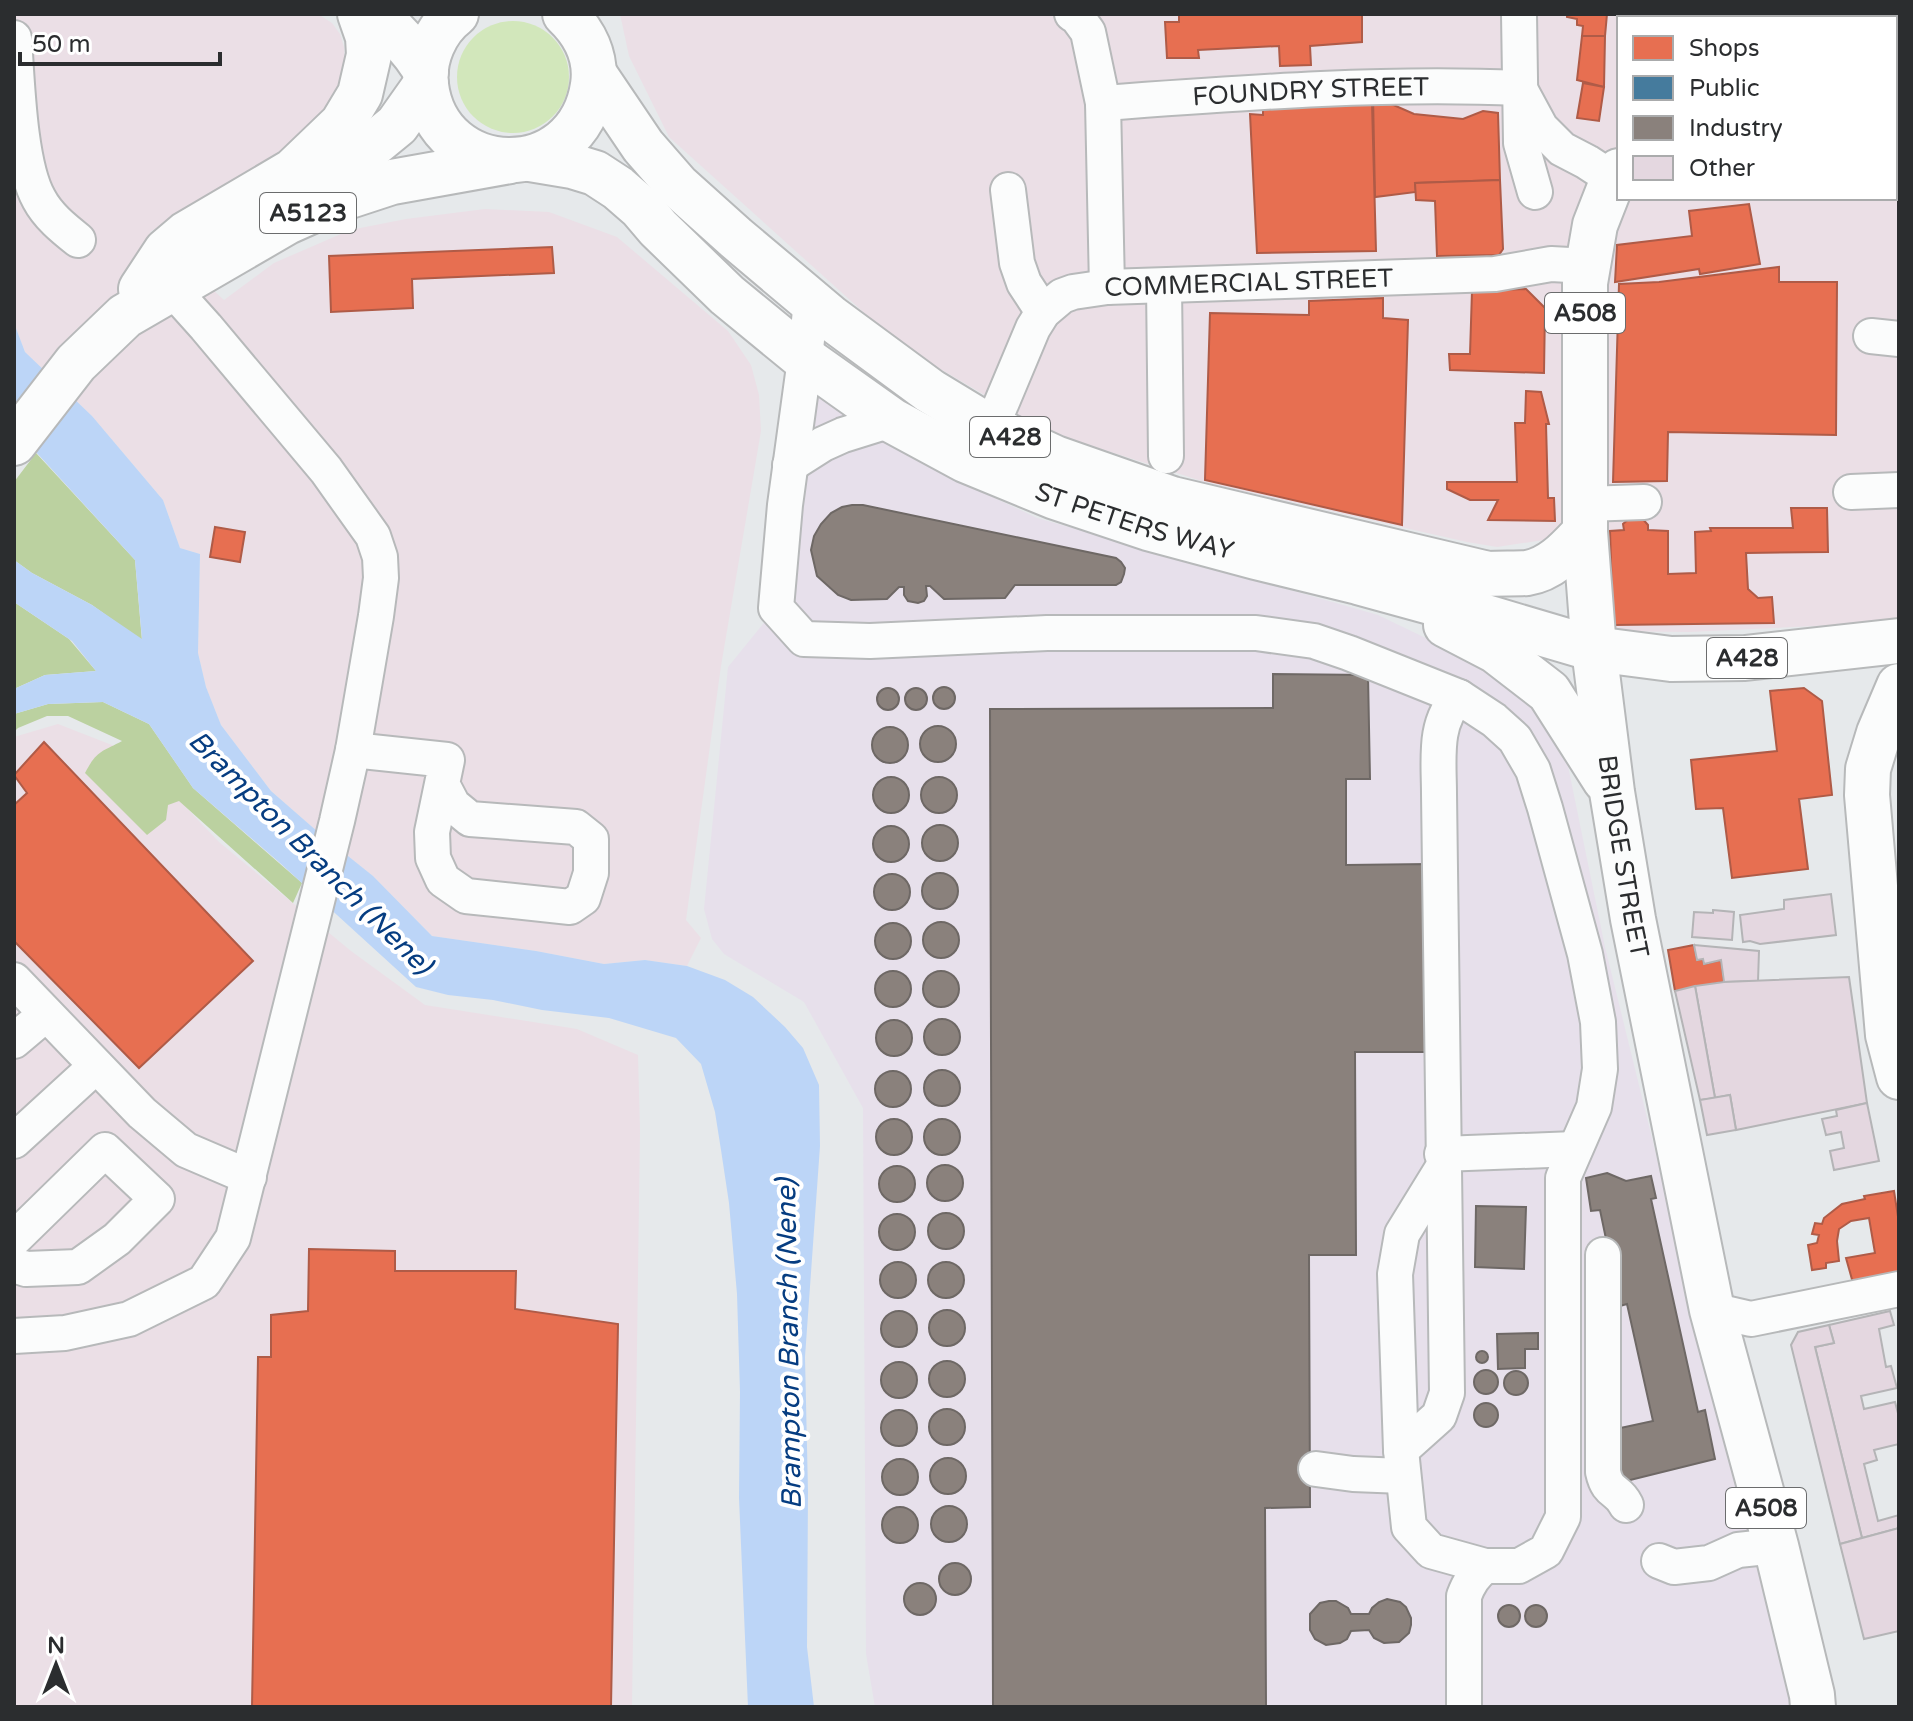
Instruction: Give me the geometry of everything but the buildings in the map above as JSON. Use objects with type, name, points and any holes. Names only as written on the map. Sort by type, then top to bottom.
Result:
[{"type":"main road","points":[[146,298],[166,251],[186,234],[293,171],[342,124],[360,94],[369,55],[368,37],[360,14]]},
{"type":"main road","points":[[375,14],[414,51],[426,78]]},
{"type":"main road","points":[[456,14],[434,40],[427,62],[430,101],[436,117],[449,135],[468,150],[489,158],[520,160],[550,151],[572,134],[591,103],[591,47]]},
{"type":"main road","name":"ST PETERS WAY","points":[[565,14],[591,47],[643,146],[677,185],[811,301],[930,391],[991,428],[1055,458],[1172,499],[1488,574],[1529,573],[1546,566],[1558,559],[1585,518]]},
{"type":"main road","name":"A5123","points":[[14,443],[76,363],[146,298],[173,264],[353,161],[397,125],[426,78]]},
{"type":"main road","name":"A5123","points":[[146,298],[287,222],[334,201],[392,182],[520,160]]},
{"type":"main road","name":"ST PETERS WAY","points":[[520,160],[572,166],[595,173],[618,188],[727,295],[805,359],[891,420],[965,460],[1055,497],[1148,528],[1358,582],[1594,649]]},
{"type":"main road","name":"BRIDGE STREET","points":[[1616,175],[1595,225],[1585,283],[1585,518],[1594,649],[1612,792],[1633,919],[1712,1310]]},
{"type":"main road","points":[[1358,582],[1496,651],[1549,692],[1612,792]]},
{"type":"main road","name":"A428","points":[[1594,649],[1671,659],[1745,658],[1899,641]]},
{"type":"main road","points":[[1899,686],[1889,723],[1868,769],[1867,795],[1888,1035],[1899,1077]]},
{"type":"main road","name":"A508","points":[[1712,1310],[1741,1553],[1812,1695],[1813,1707]]},
{"type":"street","points":[[1072,14],[1088,32],[1166,456]]},
{"type":"street","points":[[1519,14],[1521,143],[1535,192]]},
{"type":"street","points":[[14,38],[24,150],[30,174],[38,198],[53,219],[78,240]]},
{"type":"street","name":"FOUNDRY STREET","points":[[1103,103],[1385,87],[1464,85],[1519,88]]},
{"type":"street","points":[[1519,88],[1541,128],[1562,149],[1616,175]]},
{"type":"street","points":[[991,428],[1033,328],[1043,312],[1024,283],[1017,263],[1008,190]]},
{"type":"street","name":"COMMERCIAL STREET","points":[[1043,312],[1062,296],[1073,292],[1136,286],[1495,274],[1551,264],[1588,266]]},
{"type":"street","points":[[14,1336],[65,1333],[129,1319],[204,1282],[233,1238],[314,919],[353,750],[381,578],[380,557],[373,536],[326,470],[216,338],[146,298]]},
{"type":"street","points":[[811,301],[776,608],[804,639],[870,641],[1047,633],[1256,633],[1314,641],[1459,697],[1494,720],[1515,739],[1533,770],[1585,954],[1598,1022],[1600,1069],[1594,1107],[1563,1178],[1563,1517],[1546,1551],[1519,1566],[1485,1566],[1431,1551],[1409,1527],[1402,1463],[1395,1274],[1402,1234],[1442,1162]]},
{"type":"street","points":[[790,465],[843,435],[891,420]]},
{"type":"street","points":[[1851,492],[1899,490]]},
{"type":"street","points":[[1585,518],[1644,502]]},
{"type":"street","points":[[1316,1469],[1353,1474],[1402,1463],[1439,1416],[1447,1393],[1442,1162],[1440,736],[1444,716],[1459,697]]},
{"type":"street","points":[[353,750],[447,760],[432,832],[433,858],[443,880],[466,896],[570,907],[583,898],[591,873],[591,839],[576,827],[470,819],[453,805],[443,786]]},
{"type":"street","points":[[14,980],[142,1113],[186,1150],[249,1177]]},
{"type":"street","points":[[14,1041],[46,1014]]},
{"type":"street","points":[[14,1141],[96,1066]]},
{"type":"street","points":[[14,1239],[142,1113]]},
{"type":"street","points":[[1442,1162],[1575,1149]]},
{"type":"street","points":[[14,1265],[26,1269],[78,1267],[117,1239],[157,1199],[105,1150]]},
{"type":"street","points":[[1603,1255],[1603,1472],[1610,1489],[1622,1497],[1626,1505]]},
{"type":"street","points":[[1712,1310],[1751,1319],[1899,1289]]},
{"type":"street","points":[[1464,1707],[1464,1596],[1468,1584],[1485,1566]]},
{"type":"shaded area","points":[[14,14],[318,14],[332,23],[340,34],[345,62],[341,79],[323,113],[288,146],[150,232],[224,300],[274,263],[350,230],[485,209],[549,212],[617,237],[728,331],[751,365],[759,395],[761,431],[721,666],[686,920],[701,938],[687,966],[645,960],[604,964],[432,936],[373,876],[271,791],[221,725],[206,687],[198,653],[200,554],[180,548],[163,500],[92,416],[25,352],[14,323]]},
{"type":"shaded area","points":[[620,14],[1899,14],[1899,48],[1897,16],[1617,16],[1617,200],[1897,200],[1897,170],[1899,622],[1689,632],[1608,631],[1602,531],[1497,547],[1467,542],[1208,483],[1048,432],[901,346],[669,137],[629,56]]},
{"type":"shaded area","points":[[803,376],[944,474],[1037,518],[1378,615],[1492,670],[1533,708],[1552,732],[1566,756],[1605,947],[1792,1707],[875,1707],[866,1654],[863,1108],[804,1002],[724,954],[712,939],[704,909],[728,667],[776,608]]},
{"type":"shaded area","points":[[58,724],[135,754],[219,842],[351,951],[425,1005],[577,1029],[638,1055],[640,1130],[632,1707],[14,1707],[14,737]]},
{"type":"green space","points":[[513,21],[535,25],[553,37],[565,55],[569,77],[565,99],[553,117],[535,129],[513,133],[491,129],[473,117],[461,99],[457,77],[461,55],[473,37],[491,25]]},
{"type":"green space","points":[[36,453],[135,560],[142,641],[92,605],[14,560],[14,482]]},
{"type":"green space","points":[[14,602],[69,639],[96,671],[45,675],[14,689]]},
{"type":"green space","points":[[103,702],[149,724],[193,788],[302,883],[293,903],[179,801],[168,805],[166,820],[147,835],[85,773],[97,756],[122,741],[68,716],[47,716],[14,732],[14,714],[48,704]]},
{"type":"water","name":"Brampton Branch (Nene)","points":[[14,323],[25,352],[92,416],[163,500],[180,548],[200,554],[198,653],[206,687],[221,725],[271,791],[373,876],[432,936],[604,964],[645,960],[687,966],[725,980],[753,997],[803,1048],[819,1085],[820,1146],[805,1357],[807,1647],[814,1707],[748,1707],[739,1498],[737,1294],[721,1150],[715,1112],[701,1064],[676,1038],[609,1018],[448,995],[416,987],[193,788],[149,724],[103,702],[48,704],[14,714],[14,689],[45,675],[96,671],[72,641],[14,602],[14,560],[92,605],[142,639],[135,560],[14,428]]}]
